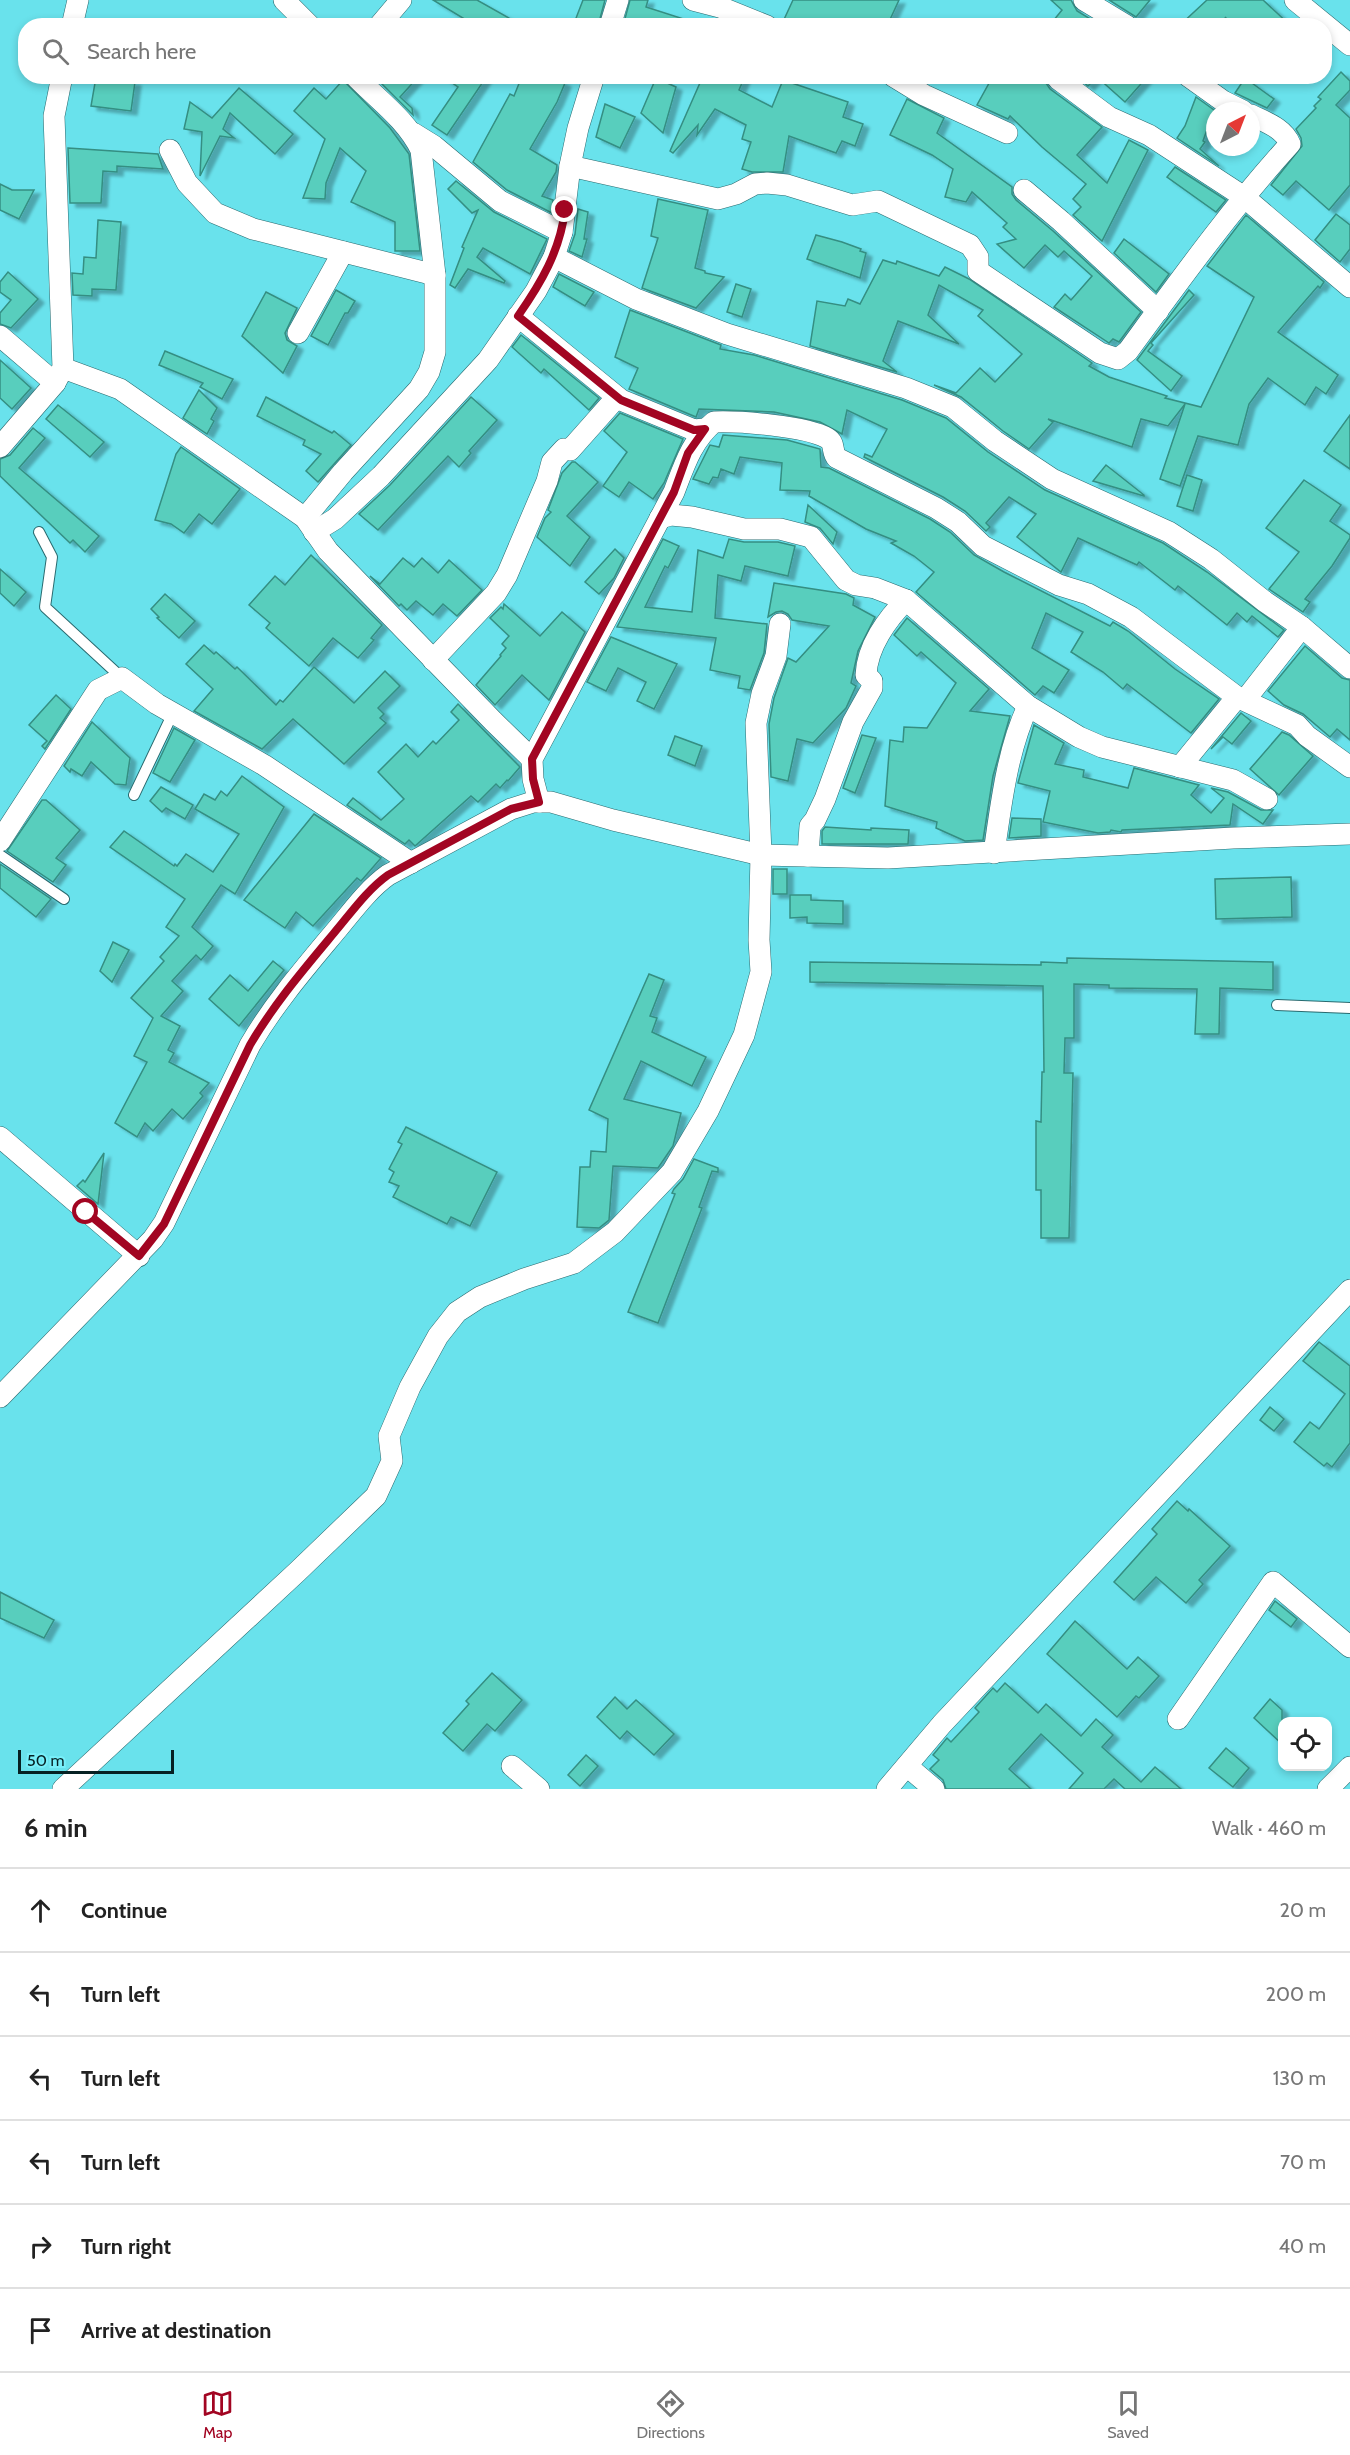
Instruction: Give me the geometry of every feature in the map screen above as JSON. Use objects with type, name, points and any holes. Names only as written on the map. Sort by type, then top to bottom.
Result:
[{"type":"street","points":[[74,18],[78,0]]},
{"type":"street","points":[[284,0],[302,18]]},
{"type":"street","points":[[386,18],[401,0]]},
{"type":"street","points":[[612,18],[618,0]]},
{"type":"street","points":[[693,0],[722,4],[751,18]]},
{"type":"street","points":[[1084,0],[1114,18]]},
{"type":"street","points":[[1295,0],[1317,18]]},
{"type":"street","points":[[1332,30],[1350,45]]},
{"type":"street","points":[[0,447],[59,375],[54,116],[60,84]]},
{"type":"street","points":[[363,84],[413,133],[434,146],[500,201],[562,232]]},
{"type":"street","points":[[310,525],[335,519],[381,476],[488,360],[536,291],[554,258],[562,232],[570,166],[578,128],[592,84]]},
{"type":"street","points":[[906,84],[924,95],[1007,133]]},
{"type":"street","points":[[1065,84],[1109,117],[1149,135],[1244,197],[1350,287]]},
{"type":"street","points":[[1199,84],[1225,102]]},
{"type":"street","points":[[570,166],[718,199],[736,194],[755,184],[767,183],[787,185],[852,206],[878,201],[970,245],[978,257],[978,271],[1100,353],[1118,359],[1128,351],[1244,197],[1290,144],[1287,136],[1260,120]]},
{"type":"street","points":[[310,525],[342,472],[419,389],[429,372],[435,352],[435,275],[421,150],[413,133]]},
{"type":"street","points":[[170,150],[187,183],[215,213],[253,229],[435,275]]},
{"type":"street","points":[[1024,190],[1158,310]]},
{"type":"street","points":[[298,333],[344,252]]},
{"type":"street","points":[[554,258],[636,299],[727,334],[906,388],[953,407],[995,441],[1052,479],[1177,538],[1211,559],[1264,601],[1302,627],[1350,668]]},
{"type":"street","points":[[518,316],[617,397],[694,430],[705,429]]},
{"type":"street","points":[[0,336],[59,375],[120,389],[310,525],[328,551],[532,759]]},
{"type":"street","points":[[433,660],[496,593],[507,575],[543,491],[552,462],[564,449],[570,450],[617,397]]},
{"type":"street","points":[[539,802],[533,779],[532,759],[674,492],[688,453],[705,429],[714,422],[734,422],[794,430],[828,439],[833,444],[834,455],[837,458],[936,508],[958,522],[983,546],[1059,585],[1088,594],[1131,617],[1241,698],[1297,725],[1307,736],[1350,766]]},
{"type":"street","points":[[660,518],[671,514],[744,529],[780,529],[811,537],[846,580],[906,600],[1028,706],[1079,737],[1102,747],[1233,780],[1267,799]]},
{"type":"street","points":[[808,856],[810,826],[816,820],[825,799],[853,722],[872,688],[872,681],[866,675],[870,654],[882,629],[906,600]]},
{"type":"street","points":[[63,1789],[376,1496],[392,1461],[389,1436],[410,1387],[438,1336],[457,1312],[480,1297],[524,1279],[574,1263],[615,1232],[672,1172],[708,1111],[744,1035],[760,972],[761,855],[756,723],[762,694],[776,656],[780,624]]},
{"type":"street","points":[[1180,767],[1302,627]]},
{"type":"street","points":[[0,841],[98,690],[122,678],[173,713],[264,765],[411,863]]},
{"type":"street","points":[[994,853],[1009,767],[1021,721],[1028,706]]},
{"type":"street","points":[[0,1397],[115,1277],[139,1256],[164,1224],[250,1045],[265,1020],[291,984],[376,883],[511,809],[539,802],[551,802],[613,820],[761,855],[888,858],[1233,838],[1350,834]]},
{"type":"street","points":[[0,1137],[139,1256]]},
{"type":"street","points":[[887,1789],[942,1724],[1350,1290]]},
{"type":"street","points":[[1178,1719],[1274,1582],[1350,1647]]},
{"type":"street","points":[[512,1766],[539,1789]]},
{"type":"street","points":[[907,1766],[934,1789]]},
{"type":"street","points":[[1328,1789],[1350,1767]]},
{"type":"lane","points":[[39,532],[52,557],[45,607],[122,678]]},
{"type":"lane","points":[[134,795],[173,713]]},
{"type":"lane","points":[[0,855],[64,899]]},
{"type":"lane","points":[[1277,1005],[1350,1008]]},
{"type":"building","points":[[433,0],[477,0],[509,18],[463,18]]},
{"type":"building","points":[[583,0],[605,0],[600,18],[576,18]]},
{"type":"building","points":[[630,0],[648,0],[646,7],[680,18],[625,18]]},
{"type":"building","points":[[793,0],[899,0],[891,18],[785,18]]},
{"type":"building","points":[[1051,0],[1071,0],[1077,11],[1089,18],[1056,18],[1062,10]]},
{"type":"building","points":[[1109,0],[1150,0],[1136,17]]},
{"type":"building","points":[[1207,0],[1263,0],[1282,18],[1226,17],[1188,18]]},
{"type":"building","points":[[1341,72],[1350,81],[1350,90],[1336,105],[1350,118],[1350,185],[1329,210],[1296,181],[1283,195],[1271,185],[1302,146],[1296,129],[1316,108],[1314,106],[1321,99],[1318,97]]},
{"type":"building","points":[[95,84],[135,84],[131,111],[91,106]]},
{"type":"building","points":[[339,84],[347,84],[390,128],[409,154],[420,251],[395,251],[395,222],[351,202],[366,171],[340,148],[326,183],[325,199],[303,198],[325,139],[294,111],[314,88],[326,99]]},
{"type":"building","points":[[382,84],[412,84],[400,97],[412,108],[413,115]]},
{"type":"building","points":[[454,84],[482,84],[447,135],[432,125],[458,87]]},
{"type":"building","points":[[519,84],[565,84],[530,149],[557,165],[556,172],[542,196],[553,200],[552,213],[507,190],[473,162],[510,94],[514,96]]},
{"type":"building","points":[[653,84],[669,84],[676,87],[663,133],[641,113]]},
{"type":"building","points":[[699,84],[742,84],[739,90],[772,107],[781,84],[795,84],[848,102],[843,117],[863,124],[855,146],[842,141],[836,153],[789,136],[783,172],[752,172],[742,169],[751,142],[742,139],[746,125],[715,109],[697,135],[698,125],[673,153],[670,151]]},
{"type":"building","points":[[989,84],[1047,84],[1050,89],[1102,127],[1077,155],[1107,183],[1129,140],[1148,150],[1102,241],[1073,215],[1081,207],[1073,199],[1086,184],[1010,116],[1008,119],[977,105]]},
{"type":"building","points":[[1105,84],[1141,84],[1125,102]]},
{"type":"building","points":[[1241,84],[1253,84],[1274,99],[1267,108],[1260,105],[1260,102],[1254,102],[1235,93]]},
{"type":"building","points":[[239,88],[293,134],[275,154],[230,113],[223,129],[234,138],[220,136],[200,176],[202,132],[184,129],[190,102],[212,118]]},
{"type":"building","points":[[1196,97],[1206,104],[1206,133],[1203,141],[1205,142],[1200,149],[1219,166],[1177,138],[1185,126]]},
{"type":"building","points":[[907,99],[944,118],[937,133],[1012,187],[1012,194],[1016,200],[1141,312],[1119,342],[1113,339],[1109,343],[1054,307],[1065,294],[1071,300],[1092,276],[1064,251],[1058,257],[1045,245],[1024,268],[997,244],[1016,239],[1003,227],[1007,223],[972,192],[966,202],[945,197],[953,169],[932,155],[890,135]]},
{"type":"building","points":[[605,104],[635,117],[620,148],[596,137]]},
{"type":"building","points":[[68,148],[158,154],[163,169],[117,166],[117,172],[103,171],[101,203],[70,203]]},
{"type":"building","points":[[1175,167],[1226,200],[1216,212],[1167,177]]},
{"type":"building","points":[[456,181],[494,212],[547,239],[530,274],[483,248],[477,257],[505,281],[504,283],[468,269],[455,288],[450,285],[464,248],[462,247],[478,210],[472,213],[448,189]]},
{"type":"building","points":[[0,184],[12,190],[34,190],[19,219],[0,210]]},
{"type":"building","points":[[658,199],[708,210],[695,268],[705,273],[724,277],[696,308],[642,288],[658,238],[651,236]]},
{"type":"building","points":[[578,209],[588,212],[584,239],[587,239],[582,257],[569,251],[575,234]]},
{"type":"building","points":[[1336,214],[1350,225],[1350,249],[1340,262],[1315,240]]},
{"type":"building","points":[[1246,215],[1324,282],[1278,332],[1338,375],[1326,394],[1316,387],[1305,405],[1268,378],[1249,404],[1238,445],[1198,436],[1180,486],[1160,479],[1185,404],[1168,426],[1141,419],[1132,447],[1048,419],[1053,422],[1029,449],[961,397],[934,385],[956,393],[980,368],[995,382],[1022,354],[978,316],[983,310],[939,285],[928,315],[959,344],[898,321],[883,361],[897,372],[810,346],[817,301],[845,306],[848,299],[860,304],[883,260],[896,264],[897,261],[939,276],[945,267],[969,279],[1092,363],[1089,366],[1109,377],[1167,396],[1165,398],[1201,407],[1254,297],[1207,266]]},
{"type":"building","points":[[98,220],[121,222],[116,290],[92,289],[92,296],[73,295],[72,273],[83,274],[84,257],[96,258]]},
{"type":"building","points":[[816,235],[842,242],[866,253],[860,278],[807,259]]},
{"type":"building","points":[[1124,239],[1169,274],[1156,292],[1114,253]]},
{"type":"building","points":[[8,272],[38,299],[11,328],[0,324],[0,313],[11,300],[0,292],[0,282]]},
{"type":"building","points":[[559,274],[594,292],[585,306],[553,287]]},
{"type":"building","points":[[736,284],[751,289],[742,317],[727,312]]},
{"type":"building","points":[[336,290],[355,301],[348,313],[345,313],[328,345],[311,336]]},
{"type":"building","points":[[1189,290],[1194,295],[1151,343],[1153,345],[1148,351],[1182,376],[1171,391],[1137,360]]},
{"type":"building","points":[[266,292],[297,308],[285,333],[287,340],[297,346],[283,373],[242,336]]},
{"type":"building","points":[[630,310],[721,345],[720,349],[754,355],[902,400],[946,418],[988,452],[1045,490],[1163,543],[1207,572],[1284,630],[1278,637],[1252,616],[1247,622],[1237,613],[1227,625],[1178,586],[1175,590],[1139,562],[1137,565],[1078,538],[1061,572],[1017,537],[1036,514],[1009,497],[986,523],[990,527],[986,531],[965,511],[943,497],[864,457],[865,454],[872,457],[887,429],[847,410],[842,434],[820,422],[774,412],[699,409],[696,417],[629,389],[638,368],[615,357]]},
{"type":"building","points":[[521,335],[599,398],[589,410],[544,369],[541,373],[512,347]]},
{"type":"building","points":[[165,351],[233,379],[222,399],[200,387],[203,383],[159,365]]},
{"type":"building","points":[[0,360],[31,388],[12,409],[0,398]]},
{"type":"building","points":[[199,390],[217,408],[211,419],[214,421],[207,434],[183,418]]},
{"type":"building","points":[[266,397],[332,433],[334,431],[351,445],[318,482],[306,471],[321,454],[303,445],[305,440],[257,416]]},
{"type":"building","points":[[471,397],[497,420],[469,451],[471,453],[459,467],[448,456],[378,530],[359,514],[390,485]]},
{"type":"building","points":[[58,405],[104,442],[90,457],[46,419]]},
{"type":"building","points":[[620,413],[683,439],[664,483],[653,499],[629,482],[619,497],[603,486],[627,452],[604,431]]},
{"type":"building","points":[[1350,415],[1350,469],[1324,451]]},
{"type":"building","points":[[33,428],[45,438],[19,468],[99,536],[85,552],[73,540],[70,543],[0,476],[0,459],[10,455]]},
{"type":"building","points":[[723,435],[787,440],[820,449],[821,467],[829,468],[930,519],[950,532],[974,555],[1004,572],[1110,626],[1113,622],[1219,699],[1191,733],[1127,684],[1123,689],[1103,672],[1071,652],[1083,632],[1046,613],[1032,648],[1069,670],[1054,693],[1043,686],[1035,695],[916,592],[934,572],[914,556],[891,543],[896,541],[866,529],[809,496],[810,491],[780,490],[782,463],[740,457],[734,474],[721,469],[718,478],[713,477],[709,484],[693,479],[710,445],[719,447]]},
{"type":"building","points":[[181,447],[240,489],[212,524],[199,514],[184,533],[171,524],[155,520],[176,454]]},
{"type":"building","points":[[572,462],[575,462],[598,482],[567,516],[590,537],[570,566],[537,537],[545,518],[551,512],[548,510],[562,473]]},
{"type":"building","points":[[1106,465],[1144,495],[1144,496],[1093,481]]},
{"type":"building","points":[[1187,475],[1202,480],[1193,511],[1177,506]]},
{"type":"building","points":[[1304,480],[1341,505],[1330,521],[1350,535],[1350,538],[1332,566],[1305,599],[1310,602],[1303,612],[1269,589],[1299,552],[1266,528]]},
{"type":"building","points":[[808,505],[837,532],[833,544],[820,528],[805,522]]},
{"type":"building","points":[[663,539],[679,546],[668,568],[665,566],[645,607],[692,612],[698,550],[723,558],[729,539],[744,542],[778,542],[795,546],[788,576],[745,566],[741,581],[718,575],[715,618],[767,624],[764,653],[750,690],[738,688],[740,676],[710,670],[716,638],[617,627]]},
{"type":"building","points":[[615,549],[624,558],[614,578],[599,594],[585,582]]},
{"type":"building","points":[[311,555],[382,625],[371,638],[374,640],[358,658],[333,638],[309,666],[266,628],[270,623],[249,605],[275,576],[285,585]]},
{"type":"building","points":[[403,558],[414,567],[422,558],[438,573],[449,560],[482,590],[457,616],[443,604],[433,615],[416,601],[407,610],[401,604],[399,606],[370,576],[380,584]]},
{"type":"building","points":[[0,569],[26,592],[14,606],[0,593]]},
{"type":"building","points":[[774,583],[846,594],[854,598],[853,605],[875,617],[858,651],[851,683],[856,686],[846,708],[813,743],[797,739],[788,781],[771,777],[769,724],[774,698],[788,658],[796,662],[829,626],[792,620],[782,611],[768,617]]},
{"type":"building","points":[[165,594],[195,621],[179,638],[157,618],[159,617],[151,609]]},
{"type":"building","points":[[504,604],[540,636],[562,612],[585,632],[549,700],[522,675],[495,705],[476,685],[506,648],[502,644],[509,636],[490,618],[501,607],[503,609]]},
{"type":"building","points":[[907,618],[989,689],[970,711],[1010,716],[993,776],[983,840],[965,841],[936,828],[937,822],[885,806],[890,740],[903,742],[904,727],[927,728],[956,683],[921,652],[917,656],[894,635]]},
{"type":"building","points":[[611,637],[677,664],[654,709],[637,701],[646,682],[618,668],[606,691],[587,682]]},
{"type":"building","points":[[204,645],[214,654],[216,652],[235,669],[237,667],[276,705],[280,700],[283,702],[314,667],[354,703],[385,671],[400,686],[378,708],[384,714],[380,718],[386,723],[344,764],[293,719],[262,749],[194,711],[213,689],[186,664]]},
{"type":"building","points":[[1305,646],[1342,678],[1350,680],[1350,740],[1337,729],[1330,737],[1303,714],[1284,705],[1268,691]]},
{"type":"building","points":[[56,695],[71,709],[45,749],[42,746],[47,741],[29,725]]},
{"type":"building","points":[[458,704],[520,767],[508,781],[500,788],[496,784],[478,802],[471,796],[415,846],[409,840],[405,844],[347,805],[353,798],[381,820],[404,799],[378,772],[406,744],[418,757],[433,741],[436,744],[459,720],[451,712]]},
{"type":"building","points":[[1241,713],[1251,721],[1232,744],[1223,737],[1211,749]]},
{"type":"building","points":[[92,722],[130,758],[126,785],[115,784],[91,762],[82,776],[71,769],[70,772],[64,766]]},
{"type":"building","points":[[1034,725],[1064,743],[1055,764],[1084,770],[1083,777],[1128,788],[1134,768],[1199,785],[1191,795],[1211,813],[1224,798],[1211,788],[1228,792],[1261,810],[1273,810],[1263,824],[1233,804],[1230,825],[1122,830],[1121,832],[1111,830],[1098,833],[1043,822],[1050,791],[1018,783]]},
{"type":"building","points":[[174,728],[195,740],[170,782],[153,773]]},
{"type":"building","points":[[1282,732],[1289,735],[1313,756],[1279,795],[1250,769]]},
{"type":"building","points":[[862,735],[876,738],[855,793],[843,788]]},
{"type":"building","points":[[675,736],[702,746],[695,766],[668,755]]},
{"type":"building","points":[[242,776],[284,807],[235,894],[221,885],[192,927],[213,946],[201,960],[196,955],[172,981],[183,991],[161,1016],[180,1026],[168,1050],[174,1053],[169,1062],[209,1083],[200,1093],[203,1096],[183,1119],[172,1109],[153,1131],[145,1123],[137,1137],[115,1123],[147,1062],[134,1056],[153,1018],[131,998],[164,961],[160,957],[179,936],[166,927],[185,899],[110,847],[124,831],[174,866],[175,864],[177,866],[186,854],[213,872],[239,834],[195,809],[204,794],[215,800],[221,791],[227,796]]},
{"type":"building","points":[[161,787],[193,805],[185,819],[166,808],[162,812],[150,801]]},
{"type":"building","points":[[42,800],[46,800],[80,830],[56,858],[66,865],[53,882],[7,851]]},
{"type":"building","points":[[314,814],[381,858],[361,881],[357,878],[313,926],[296,912],[285,928],[244,900]]},
{"type":"building","points":[[1012,818],[1041,819],[1041,836],[1009,838]]},
{"type":"building","points":[[825,827],[909,830],[908,844],[822,844],[822,831]]},
{"type":"building","points":[[0,864],[51,899],[36,917],[0,888]]},
{"type":"building","points":[[773,869],[787,869],[787,894],[773,894]]},
{"type":"building","points":[[1291,877],[1292,917],[1216,919],[1215,879]]},
{"type":"building","points":[[790,895],[811,895],[811,900],[843,901],[843,924],[807,923],[807,917],[790,918]]},
{"type":"building","points":[[113,942],[129,950],[112,982],[100,971]]},
{"type":"building","points":[[1067,958],[1273,962],[1273,990],[1220,988],[1219,1034],[1195,1034],[1197,989],[1109,988],[1109,985],[1074,984],[1074,1038],[1065,1038],[1064,1073],[1073,1073],[1069,1238],[1041,1238],[1041,1190],[1036,1190],[1036,1121],[1041,1122],[1042,1072],[1044,1072],[1043,986],[810,982],[810,962],[1041,965],[1041,962],[1067,963]]},
{"type":"building","points":[[273,961],[284,970],[239,1026],[209,999],[230,975],[248,991]]},
{"type":"building","points":[[649,974],[664,980],[650,1016],[657,1018],[652,1032],[706,1057],[692,1086],[641,1061],[624,1099],[681,1113],[673,1146],[658,1168],[613,1166],[609,1220],[599,1228],[577,1227],[580,1167],[590,1167],[591,1151],[606,1152],[608,1119],[589,1110]]},
{"type":"building","points":[[406,1127],[497,1172],[470,1226],[451,1217],[447,1224],[393,1197],[399,1186],[389,1182],[394,1172],[389,1169],[402,1144],[398,1142]]},
{"type":"building","points":[[104,1153],[98,1204],[77,1186],[83,1180],[85,1182]]},
{"type":"building","points":[[694,1159],[718,1168],[718,1172],[712,1171],[699,1207],[702,1208],[658,1323],[628,1312],[675,1194],[672,1193]]},
{"type":"building","points":[[1319,1342],[1350,1366],[1350,1443],[1332,1467],[1327,1463],[1324,1466],[1294,1442],[1310,1422],[1319,1429],[1345,1394],[1303,1361]]},
{"type":"building","points":[[1270,1407],[1284,1419],[1274,1431],[1260,1420]]},
{"type":"building","points":[[1177,1501],[1230,1546],[1199,1580],[1203,1584],[1186,1603],[1156,1577],[1134,1600],[1114,1582],[1157,1534],[1152,1529]]},
{"type":"building","points":[[0,1592],[54,1620],[44,1638],[0,1618]]},
{"type":"building","points":[[1275,1601],[1297,1619],[1291,1627],[1269,1610]]},
{"type":"building","points":[[1075,1621],[1127,1669],[1138,1657],[1159,1676],[1117,1717],[1047,1654]]},
{"type":"building","points":[[492,1673],[522,1700],[495,1731],[487,1724],[463,1751],[443,1733],[469,1704],[466,1701]]},
{"type":"building","points":[[1005,1683],[1038,1713],[1046,1704],[1081,1736],[1096,1719],[1113,1735],[1102,1747],[1141,1782],[1155,1767],[1181,1789],[1125,1789],[1114,1779],[1104,1789],[1069,1789],[1083,1773],[1041,1734],[1009,1769],[1031,1789],[946,1789],[943,1780],[930,1769],[939,1760],[933,1755],[947,1738],[951,1742],[979,1712],[975,1708],[993,1688],[997,1692]]},
{"type":"building","points":[[615,1697],[627,1709],[636,1700],[674,1734],[654,1755],[627,1731],[620,1739],[597,1717]]},
{"type":"building","points":[[1270,1699],[1282,1710],[1282,1717],[1278,1717],[1278,1740],[1254,1718]]},
{"type":"building","points":[[1226,1748],[1249,1768],[1233,1787],[1209,1768]]},
{"type":"building","points":[[586,1755],[598,1766],[580,1786],[568,1775]]},
{"type":"route","points":[[86,1212],[139,1256],[164,1224],[250,1045],[265,1020],[291,984],[376,883],[511,809],[539,802],[533,779],[532,759],[674,492],[688,453],[705,429],[694,430],[621,400],[518,316],[536,291],[554,258],[562,232],[565,210]]}]
